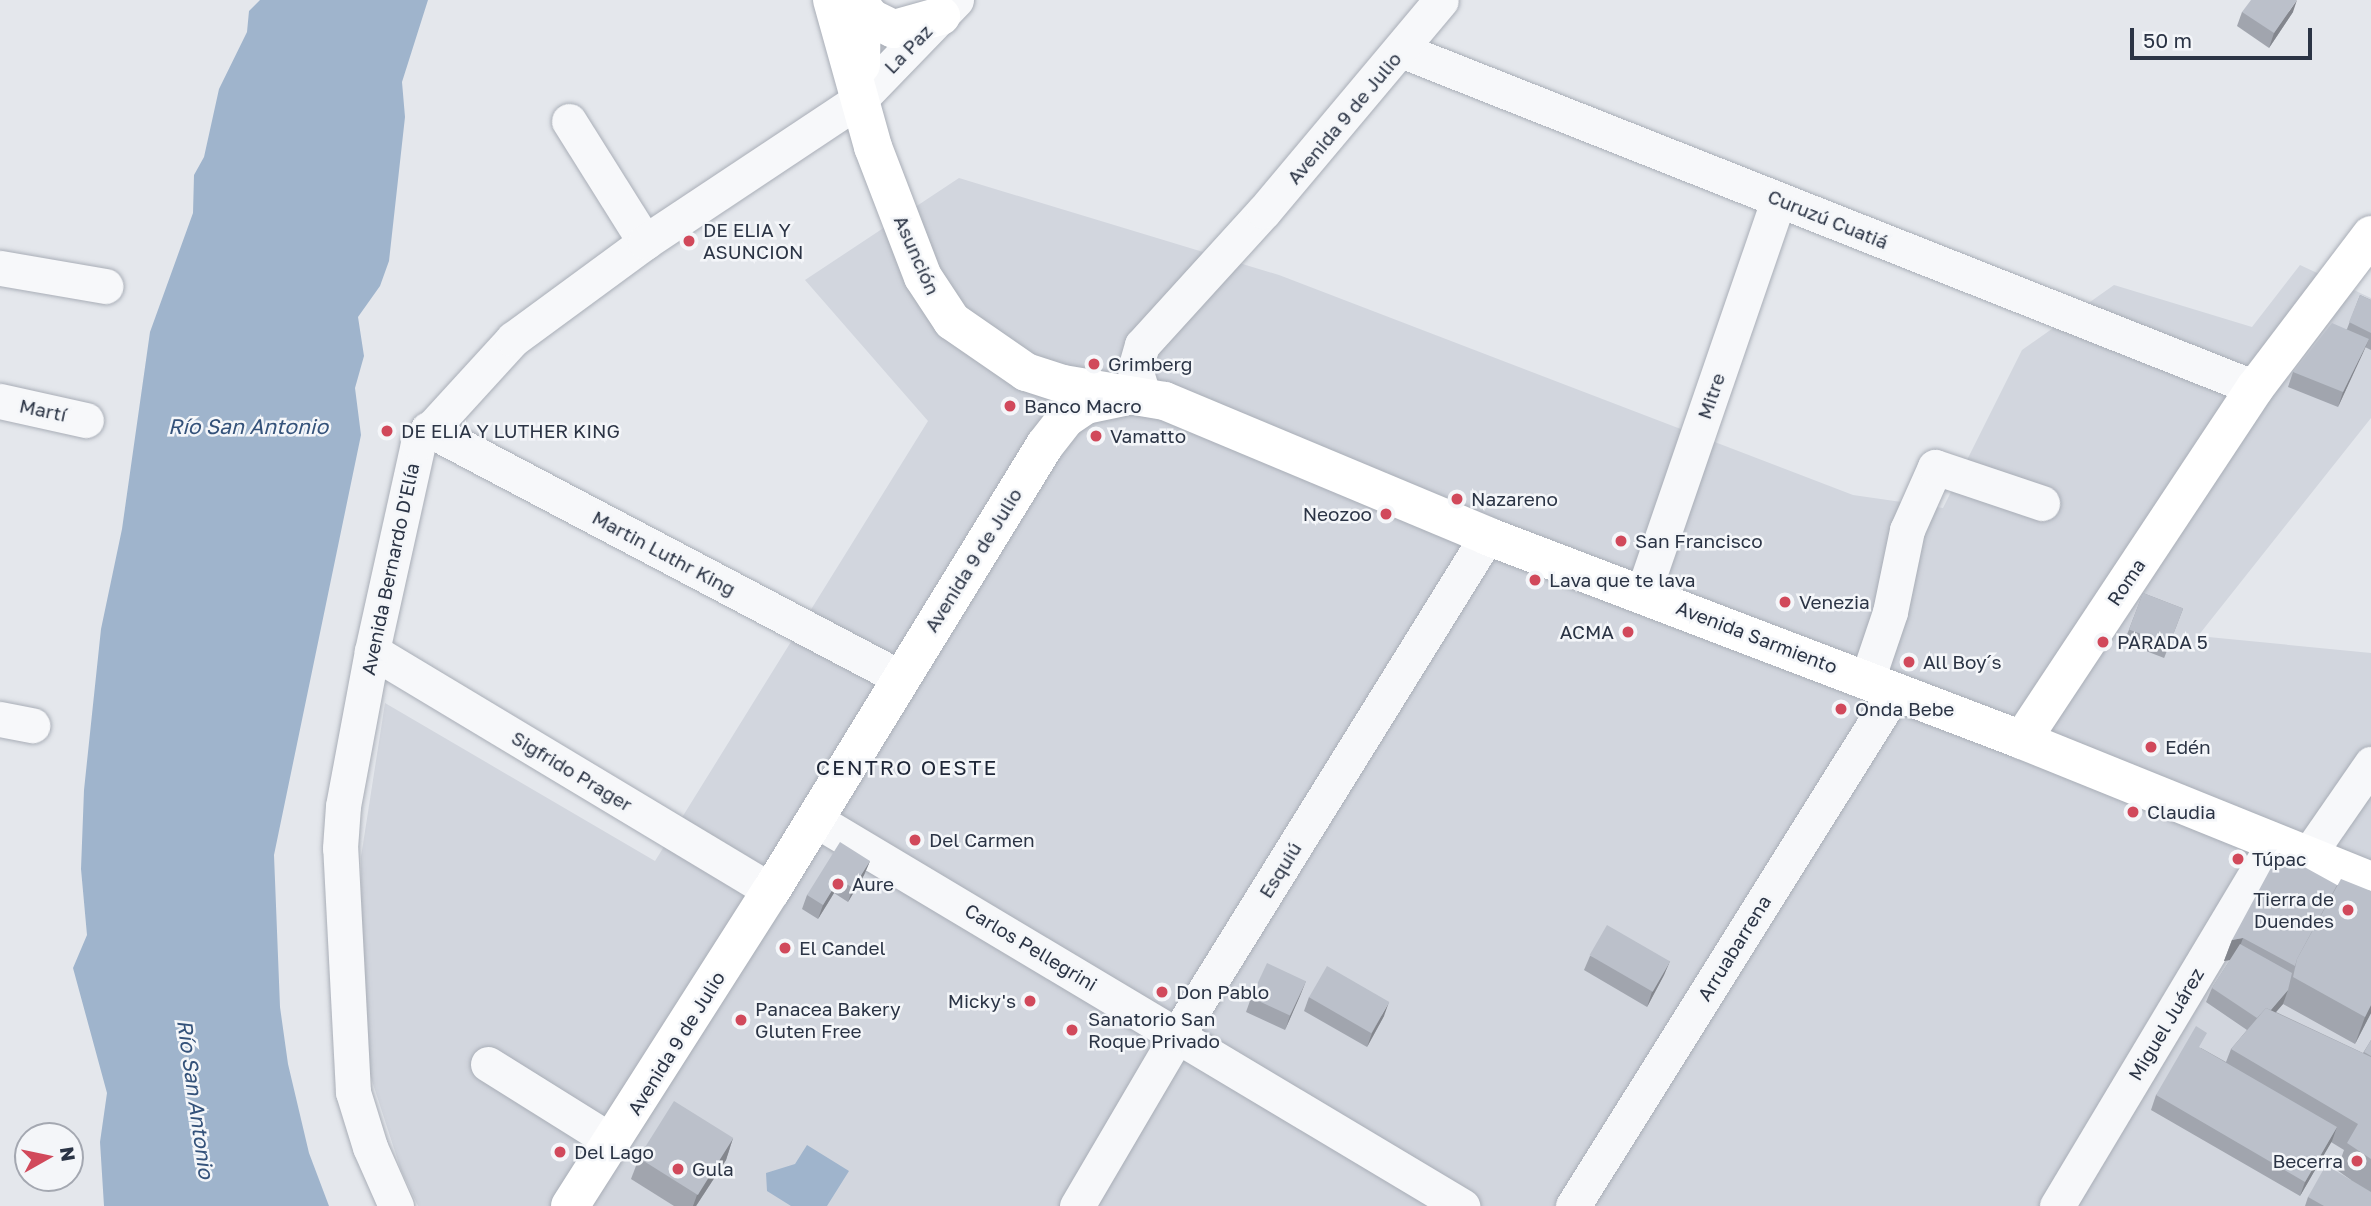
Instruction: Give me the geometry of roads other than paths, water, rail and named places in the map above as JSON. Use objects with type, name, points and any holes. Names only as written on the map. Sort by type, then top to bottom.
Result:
[{"type":"main road","points":[[852,3],[871,18],[894,29],[948,8]]},
{"type":"main road","name":"Asunción","points":[[852,3],[860,99],[877,159],[923,277],[939,304],[975,340],[1027,372],[1063,384],[1143,395]]},
{"type":"main road","name":"Roma","points":[[2022,740],[2231,424],[2253,375],[2371,235]]},
{"type":"main road","name":"Asunción","points":[[1027,372],[1048,407],[1045,445]]},
{"type":"main road","name":"Avenida 9 de Julio","points":[[570,1206],[816,820],[899,677],[1045,445],[1065,419],[1086,405],[1143,395]]},
{"type":"main road","name":"Avenida Sarmiento","points":[[1143,395],[1487,536],[1643,593],[2022,740],[2371,881]]},
{"type":"street","name":"Avenida 9 de Julio","points":[[1143,395],[1135,369],[1142,345],[1401,50],[1441,0]]},
{"type":"street","name":"La Paz","points":[[860,99],[948,8]]},
{"type":"street","name":"Curuzú Cuatiá","points":[[1401,50],[1778,200],[2253,375]]},
{"type":"street","name":"Avenida Bernardo D'Elía","points":[[396,1206],[370,1147],[353,1092],[347,1040],[340,848],[343,806],[410,465],[428,429],[513,339],[645,242],[860,99]]},
{"type":"street","points":[[569,121],[645,242]]},
{"type":"street","name":"Mitre","points":[[1643,593],[1778,200]]},
{"type":"street","points":[[0,268],[105,286]]},
{"type":"street","name":"Martí","points":[[0,401],[86,420]]},
{"type":"street","name":"Martin Luthr King","points":[[428,429],[899,677]]},
{"type":"street","name":"Arruabarrena","points":[[1573,1206],[1881,685],[1890,612],[1907,530],[1935,467],[2042,503]]},
{"type":"street","name":"Esquiú","points":[[1077,1206],[1178,1034],[1487,536]]},
{"type":"street","name":"Sigfrido Prager","points":[[372,651],[771,891]]},
{"type":"street","name":"Miguel Juárez","points":[[2057,1206],[2291,849],[2371,764]]},
{"type":"street","name":"Carlos Pellegrini","points":[[816,820],[1462,1206]]},
{"type":"street","points":[[488,1064],[613,1142]]},
{"type":"water","name":"Río San Antonio","points":[[260,0],[428,0],[402,82],[405,117],[389,261],[380,286],[358,317],[364,356],[355,388],[361,435],[274,855],[280,1007],[288,1064],[309,1153],[329,1206],[104,1206],[100,1142],[107,1093],[73,968],[87,935],[81,869],[84,790],[101,629],[122,529],[150,332],[193,213],[194,175],[204,157],[219,89],[247,32],[249,11]]},
{"type":"water","points":[[807,1145],[849,1171],[827,1206],[791,1206],[767,1191],[766,1173],[795,1164]]},
{"type":"place","name":"DE ELIA Y ASUNCION","points":[[689,241]]},
{"type":"place","name":"Grimberg","points":[[1094,364]]},
{"type":"place","name":"Banco Macro","points":[[1010,406]]},
{"type":"place","name":"DE ELIA Y LUTHER KING","points":[[387,431]]},
{"type":"place","name":"Vamatto","points":[[1096,436]]},
{"type":"place","name":"Nazareno","points":[[1457,499]]},
{"type":"place","name":"Neozoo","points":[[1386,514]]},
{"type":"place","name":"San Francisco","points":[[1621,541]]},
{"type":"place","name":"Lava que te lava","points":[[1535,580]]},
{"type":"place","name":"Venezia","points":[[1785,602]]},
{"type":"place","name":"ACMA","points":[[1628,632]]},
{"type":"place","name":"PARADA 5","points":[[2103,642]]},
{"type":"place","name":"All Boy´s","points":[[1909,662]]},
{"type":"place","name":"Onda Bebe","points":[[1841,709]]},
{"type":"place","name":"Edén","points":[[2151,747]]},
{"type":"place","name":"Claudia","points":[[2133,812]]},
{"type":"place","name":"Del Carmen","points":[[915,840]]},
{"type":"place","name":"Túpac","points":[[2238,859]]},
{"type":"place","name":"Aure","points":[[838,884]]},
{"type":"place","name":"Tierra de Duendes","points":[[2348,910]]},
{"type":"place","name":"El Candel","points":[[785,948]]},
{"type":"place","name":"Don Pablo","points":[[1162,992]]},
{"type":"place","name":"Micky's","points":[[1030,1001]]},
{"type":"place","name":"Panacea Bakery Gluten Free","points":[[741,1020]]},
{"type":"place","name":"Sanatorio San Roque Privado","points":[[1072,1030]]},
{"type":"place","name":"Del Lago","points":[[560,1152]]},
{"type":"place","name":"Becerra","points":[[2357,1161]]},
{"type":"place","name":"Gula","points":[[678,1169]]},
{"type":"district","name":"CENTRO OESTE","points":[[907,767]]}]
